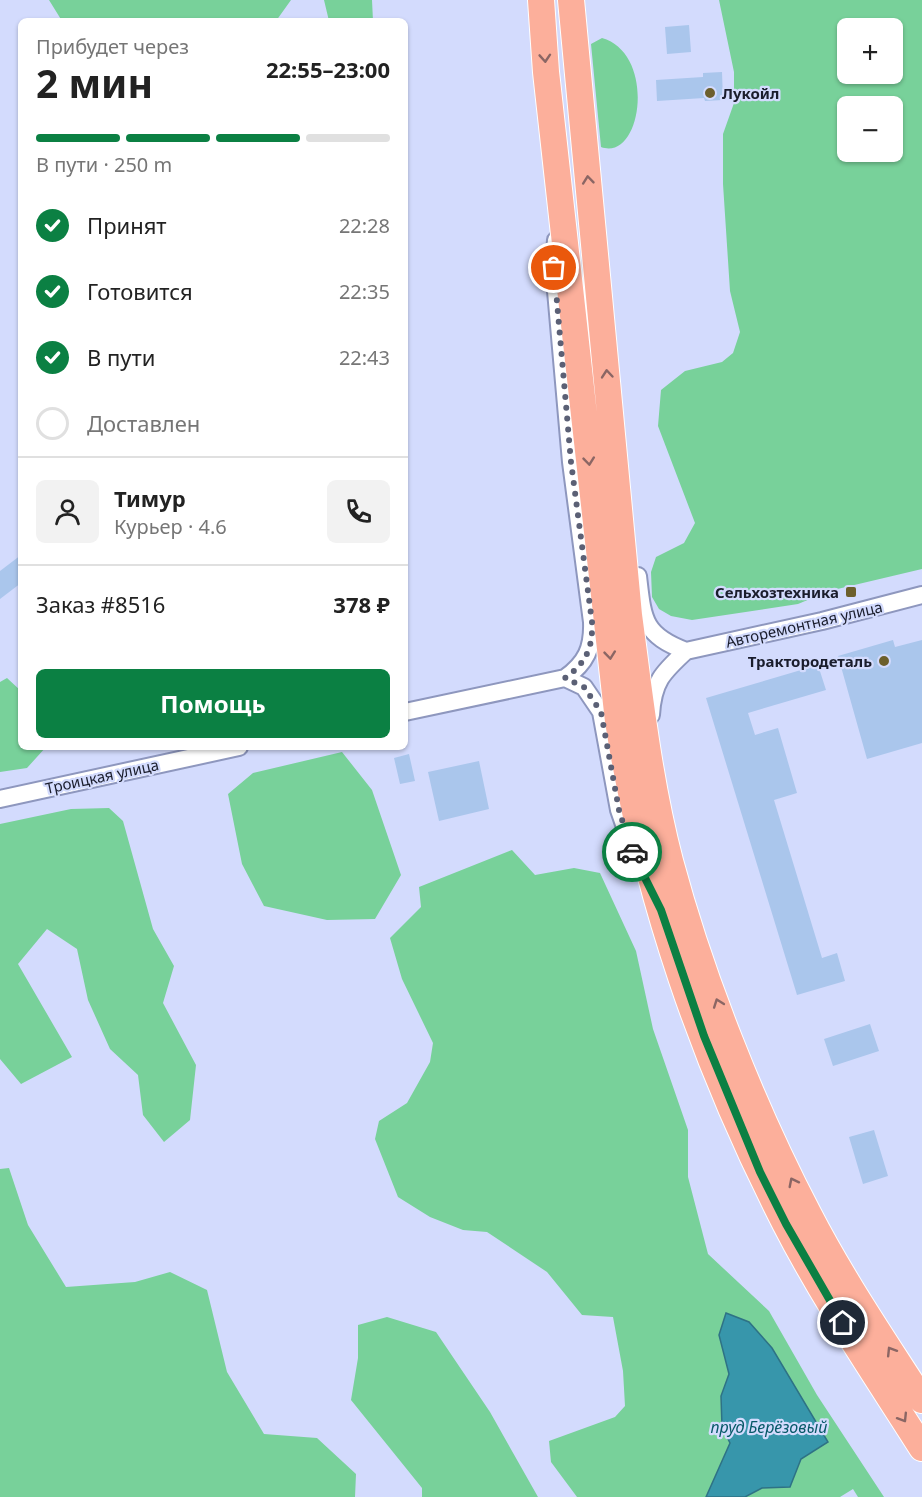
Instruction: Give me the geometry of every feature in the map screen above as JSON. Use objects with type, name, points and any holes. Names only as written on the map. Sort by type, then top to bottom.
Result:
[{"type":"highway","points":[[541,0],[559,194],[618,721],[627,780],[661,910],[704,1036],[733,1109],[775,1203],[818,1283],[922,1448]]},
{"type":"highway","points":[[571,0],[631,627],[643,717],[670,859],[683,906],[726,1025],[787,1171],[841,1270],[922,1400]]},
{"type":"street","points":[[408,711],[565,678],[578,668],[588,655],[592,637],[592,622],[571,462],[554,268],[559,194]]},
{"type":"street","points":[[611,416],[627,480],[642,613],[647,626],[656,637],[686,651],[659,677],[652,692],[651,716],[667,812],[670,859]]},
{"type":"street","name":"Авторемонтная улица","points":[[686,651],[822,621],[922,595]]},
{"type":"street","points":[[565,678],[584,687],[601,712],[619,810],[633,854],[661,910]]},
{"type":"street","name":"Троицкая улица","points":[[0,798],[225,750]]},
{"type":"shaded area","points":[[49,0],[291,0],[278,18],[60,18]]},
{"type":"shaded area","points":[[324,0],[372,0],[373,18],[328,18]]},
{"type":"shaded area","points":[[719,0],[922,0],[922,569],[829,591],[798,604],[692,620],[671,616],[659,609],[652,597],[651,572],[656,557],[684,543],[695,523],[658,426],[661,390],[685,371],[722,362],[733,353],[740,332],[730,291],[723,184],[723,134],[734,103],[734,72]]},
{"type":"shaded area","points":[[602,38],[619,48],[631,64],[637,83],[634,123],[626,139],[615,147],[601,147],[591,44]]},
{"type":"shaded area","points":[[7,678],[18,688],[18,750],[43,750],[27,768],[0,772],[0,682]]},
{"type":"shaded area","points":[[342,752],[372,790],[401,875],[375,919],[327,920],[264,906],[242,864],[228,794],[253,773]]},
{"type":"shaded area","points":[[109,808],[123,821],[153,929],[174,966],[163,1003],[196,1065],[190,1120],[164,1142],[143,1115],[138,1075],[110,1049],[88,1000],[77,949],[47,929],[18,964],[72,1057],[21,1084],[0,1059],[0,824],[71,809]]},
{"type":"shaded area","points":[[512,850],[535,875],[574,868],[600,873],[636,951],[653,1029],[688,1130],[688,1177],[708,1254],[769,1311],[817,1395],[884,1497],[858,1497],[853,1489],[840,1497],[745,1497],[762,1488],[790,1487],[801,1459],[793,1386],[772,1348],[726,1313],[719,1335],[729,1374],[721,1396],[722,1427],[730,1443],[706,1497],[577,1497],[551,1462],[549,1441],[615,1417],[625,1406],[623,1371],[613,1317],[582,1315],[547,1272],[487,1232],[463,1230],[430,1217],[398,1197],[375,1139],[379,1121],[407,1103],[430,1062],[433,1043],[402,979],[390,938],[421,907],[419,887]]},
{"type":"shaded area","points":[[9,1168],[28,1225],[66,1287],[135,1282],[170,1272],[207,1290],[227,1372],[264,1434],[317,1438],[356,1474],[355,1497],[0,1497],[0,1169]]},
{"type":"shaded area","points":[[387,1317],[436,1332],[490,1412],[538,1497],[422,1497],[422,1488],[351,1400],[358,1358],[358,1325]]},
{"type":"water","name":"пруд Берёзовый","points":[[726,1313],[749,1322],[772,1348],[828,1442],[801,1459],[790,1487],[762,1488],[745,1497],[706,1497],[730,1443],[722,1427],[721,1396],[729,1374],[719,1335]]},
{"type":"building","points":[[689,25],[691,52],[667,54],[665,27]]},
{"type":"building","points":[[722,72],[723,100],[705,101],[704,98],[657,101],[656,80],[703,77],[703,73]]},
{"type":"building","points":[[18,557],[18,585],[0,599],[0,571]]},
{"type":"building","points":[[893,640],[895,647],[922,640],[922,743],[867,759],[838,656]]},
{"type":"building","points":[[818,665],[826,690],[748,713],[755,735],[778,728],[797,793],[774,800],[822,958],[837,953],[845,981],[797,995],[706,698]]},
{"type":"building","points":[[409,754],[415,781],[400,784],[394,758]]},
{"type":"building","points":[[479,761],[489,809],[439,821],[428,772]]},
{"type":"building","points":[[870,1024],[879,1051],[833,1066],[824,1039]]},
{"type":"building","points":[[874,1130],[888,1176],[863,1184],[849,1137]]},
{"type":"way so far","points":[[554,268],[571,462],[592,622],[592,637],[588,655],[578,668],[565,678],[584,687],[601,712],[619,810],[632,852]]},
{"type":"place","name":"Лукойл","points":[[710,93]]},
{"type":"place","name":"Сельхозтехника","points":[[851,592]]},
{"type":"place","name":"Трактородеталь","points":[[884,661]]},
{"type":"route","points":[[632,852],[661,910],[704,1036],[760,1172],[818,1283],[843,1323]]}]
